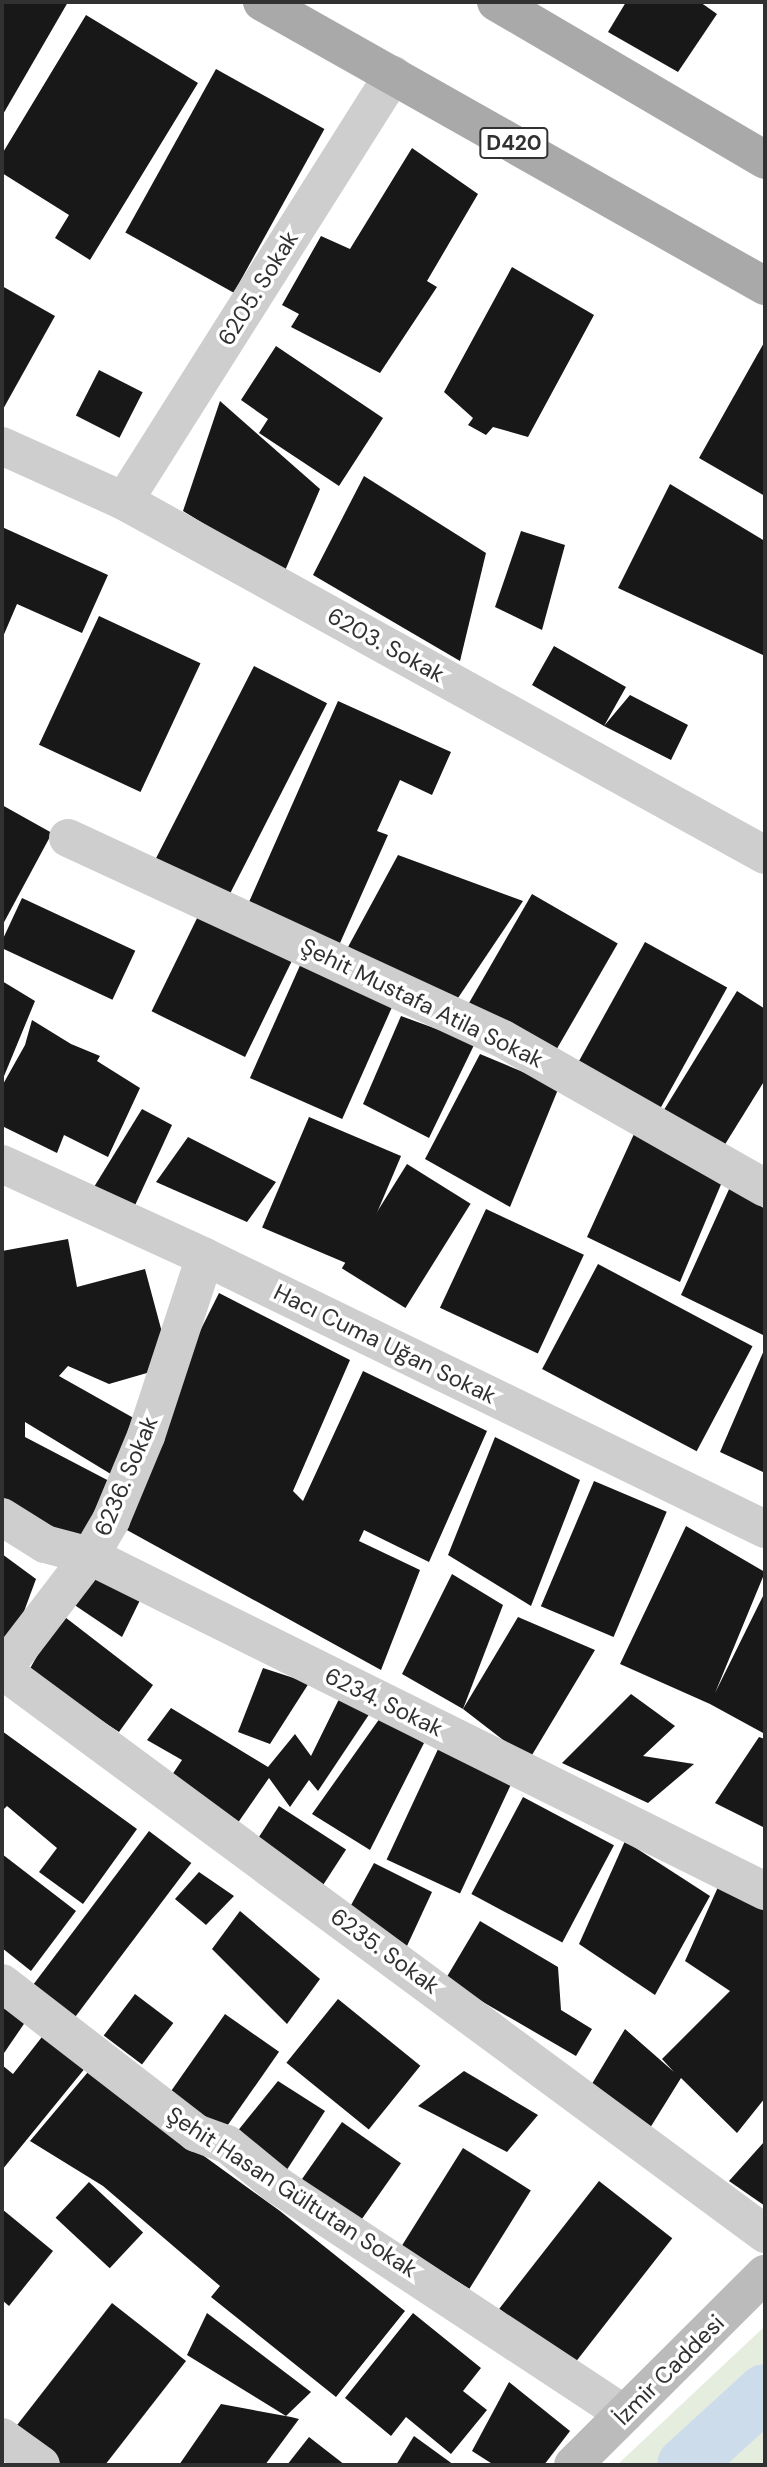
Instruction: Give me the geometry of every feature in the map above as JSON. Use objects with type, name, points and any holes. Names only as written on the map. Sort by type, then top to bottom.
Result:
[{"type":"main road","name":"D420","points":[[262,2],[765,286]]},
{"type":"main road","points":[[496,2],[765,160]]},
{"type":"street","name":"6205. Sokak","points":[[124,501],[393,75]]},
{"type":"street","name":"6203. Sokak","points":[[2,446],[124,501],[765,855]]},
{"type":"street","name":"Şehit Mustafa Atila Sokak","points":[[68,838],[503,1039],[765,1188]]},
{"type":"street","name":"Hacı Cuma Uğan Sokak","points":[[2,1164],[205,1257],[765,1529]]},
{"type":"street","name":"6236. Sokak","points":[[2,1671],[90,1556],[111,1520],[146,1437],[205,1257]]},
{"type":"street","name":"6234. Sokak","points":[[2,1517],[45,1544],[90,1556],[765,1891]]},
{"type":"street","name":"6235. Sokak","points":[[2,1671],[765,2234]]},
{"type":"street","name":"Şehit Hasan Gültutan Sokak","points":[[2,1983],[196,2133],[227,2144],[277,2185],[624,2414]]},
{"type":"street","name":"İzmir Caddesi","points":[[573,2465],[765,2274]]},
{"type":"street","points":[[2,2437],[41,2465]]},
{"type":"shaded area","points":[[765,2326],[765,2465],[617,2465]]},
{"type":"building","points":[[2,2],[68,2],[2,116]]},
{"type":"building","points":[[626,2],[700,2],[717,14],[678,72],[608,32]]},
{"type":"building","points":[[86,15],[198,83],[90,260],[55,238],[69,215],[2,173],[2,154]]},
{"type":"building","points":[[216,69],[324,129],[234,293],[125,233]]},
{"type":"building","points":[[412,148],[478,194],[427,281],[437,287],[380,373],[291,327],[299,314],[282,305],[321,236],[350,249]]},
{"type":"building","points":[[512,267],[594,315],[528,437],[493,427],[486,435],[468,425],[473,418],[444,392]]},
{"type":"building","points":[[2,286],[55,316],[2,411]]},
{"type":"building","points":[[765,341],[765,496],[699,458]]},
{"type":"building","points":[[276,346],[383,418],[339,486],[259,433],[268,419],[241,400]]},
{"type":"building","points":[[99,370],[143,392],[120,438],[76,415]]},
{"type":"building","points":[[220,401],[320,489],[284,573],[183,511]]},
{"type":"building","points":[[364,476],[486,553],[460,661],[313,575]]},
{"type":"building","points":[[670,484],[765,541],[765,656],[618,588]]},
{"type":"building","points":[[2,527],[108,575],[82,633],[17,604],[2,639]]},
{"type":"building","points":[[521,531],[565,545],[542,630],[495,607]]},
{"type":"building","points":[[99,616],[201,663],[140,792],[39,745]]},
{"type":"building","points":[[554,646],[626,687],[604,726],[532,685]]},
{"type":"building","points":[[254,666],[327,703],[225,903],[152,866]]},
{"type":"building","points":[[630,695],[688,725],[671,760],[604,726]]},
{"type":"building","points":[[338,701],[451,752],[432,795],[400,780],[377,831],[388,835],[336,952],[245,911]]},
{"type":"building","points":[[2,805],[52,833],[2,926]]},
{"type":"building","points":[[398,855],[523,901],[456,1001],[348,947]]},
{"type":"building","points":[[532,894],[618,943],[555,1053],[469,1003]]},
{"type":"building","points":[[22,898],[135,951],[112,1000],[2,948],[2,941]]},
{"type":"building","points":[[202,908],[295,954],[245,1057],[152,1011]]},
{"type":"building","points":[[645,942],[727,988],[655,1118],[573,1072]]},
{"type":"building","points":[[302,961],[394,1002],[342,1119],[250,1078]]},
{"type":"building","points":[[2,981],[35,1001],[2,1081]]},
{"type":"building","points":[[737,991],[765,1009],[765,1080],[724,1146],[659,1118]]},
{"type":"building","points":[[401,1016],[475,1043],[429,1138],[363,1104]]},
{"type":"building","points":[[32,1020],[71,1044],[100,1056],[97,1061],[140,1088],[108,1157],[64,1135],[57,1153],[2,1126],[2,1086],[25,1045]]},
{"type":"building","points":[[480,1054],[559,1087],[510,1207],[425,1159]]},
{"type":"building","points":[[142,1109],[172,1125],[131,1214],[94,1187]]},
{"type":"building","points":[[309,1117],[401,1156],[354,1267],[262,1227]]},
{"type":"building","points":[[639,1123],[722,1182],[680,1282],[587,1237]]},
{"type":"building","points":[[188,1137],[276,1182],[247,1222],[156,1182]]},
{"type":"building","points":[[407,1164],[471,1204],[405,1308],[342,1268]]},
{"type":"building","points":[[730,1187],[765,1209],[765,1336],[681,1295]]},
{"type":"building","points":[[486,1209],[584,1255],[538,1353],[440,1308]]},
{"type":"building","points":[[68,1239],[77,1287],[145,1269],[171,1366],[109,1384],[68,1366],[59,1376],[146,1425],[119,1479],[25,1422],[25,1437],[113,1483],[80,1550],[2,1508],[2,1251]]},
{"type":"building","points":[[598,1264],[753,1346],[697,1451],[542,1369]]},
{"type":"building","points":[[219,1293],[350,1360],[293,1491],[303,1501],[363,1371],[487,1431],[429,1562],[364,1530],[359,1541],[420,1570],[381,1670],[116,1524],[158,1415]]},
{"type":"building","points":[[765,1348],[765,1473],[720,1452]]},
{"type":"building","points":[[495,1437],[580,1480],[531,1606],[448,1555]]},
{"type":"building","points":[[594,1481],[667,1512],[614,1637],[541,1606]]},
{"type":"building","points":[[686,1526],[765,1572],[715,1693],[765,1592],[765,1734],[710,1704],[620,1664]]},
{"type":"building","points":[[2,1554],[36,1579],[2,1671]]},
{"type":"building","points":[[91,1560],[143,1594],[122,1637],[73,1604]]},
{"type":"building","points":[[452,1574],[503,1605],[463,1709],[402,1674]]},
{"type":"building","points":[[61,1614],[153,1685],[119,1732],[28,1672]]},
{"type":"building","points":[[518,1617],[595,1650],[529,1760],[463,1709]]},
{"type":"building","points":[[263,1668],[309,1683],[270,1744],[238,1732]]},
{"type":"building","points":[[343,1691],[370,1713],[318,1791],[309,1780],[290,1807],[269,1778],[235,1827],[168,1781],[182,1760],[147,1740],[171,1708],[268,1767],[295,1734],[311,1756]]},
{"type":"building","points":[[631,1694],[675,1726],[643,1756],[694,1764],[648,1803],[562,1763]]},
{"type":"building","points":[[380,1718],[424,1743],[370,1850],[312,1814]]},
{"type":"building","points":[[2,1731],[137,1829],[83,1904],[39,1872],[57,1848],[7,1806],[2,1811]]},
{"type":"building","points":[[759,1737],[765,1739],[765,1828],[715,1803]]},
{"type":"building","points":[[439,1747],[512,1781],[460,1894],[387,1859]]},
{"type":"building","points":[[523,1797],[614,1845],[562,1942],[471,1894]]},
{"type":"building","points":[[279,1806],[346,1850],[322,1886],[255,1843]]},
{"type":"building","points":[[149,1831],[191,1863],[75,2018],[32,1986]]},
{"type":"building","points":[[625,1841],[710,1896],[655,1995],[579,1944]]},
{"type":"building","points":[[2,1854],[76,1911],[31,1971],[2,1948]]},
{"type":"building","points":[[374,1863],[432,1892],[407,1946],[350,1907]]},
{"type":"building","points":[[199,1872],[234,1896],[206,1925],[175,1899]]},
{"type":"building","points":[[718,1887],[765,1910],[765,2098],[737,2133],[681,2078],[650,2128],[584,2097],[625,2029],[674,2072],[662,2059],[730,1991],[685,1961]]},
{"type":"building","points":[[240,1911],[320,1979],[287,2024],[212,1949]]},
{"type":"building","points":[[480,1921],[558,1967],[561,2010],[592,2029],[576,2056],[445,1980]]},
{"type":"building","points":[[135,1994],[173,2023],[142,2064],[104,2036]]},
{"type":"building","points":[[2,1998],[28,2018],[2,2056]]},
{"type":"building","points":[[338,1999],[420,2066],[369,2129],[286,2063]]},
{"type":"building","points":[[225,2014],[279,2052],[222,2134],[168,2096]]},
{"type":"building","points":[[45,2033],[86,2067],[2,2170],[2,2065],[13,2074]]},
{"type":"building","points":[[464,2071],[538,2115],[507,2152],[418,2106]]},
{"type":"building","points":[[88,2072],[280,2211],[405,2311],[336,2397],[211,2297],[220,2286],[103,2186],[30,2141]]},
{"type":"building","points":[[278,2081],[325,2111],[277,2185],[227,2144]]},
{"type":"building","points":[[342,2122],[401,2163],[357,2226],[298,2185]]},
{"type":"building","points":[[765,2141],[765,2206],[729,2181]]},
{"type":"building","points":[[463,2148],[531,2190],[469,2289],[402,2246]]},
{"type":"building","points":[[599,2181],[672,2238],[573,2366],[499,2309]]},
{"type":"building","points":[[89,2182],[143,2232],[110,2268],[56,2218]]},
{"type":"building","points":[[2,2209],[53,2251],[9,2306],[2,2300]]},
{"type":"building","points":[[112,2303],[186,2361],[105,2465],[61,2465],[14,2429]]},
{"type":"building","points":[[207,2313],[311,2392],[286,2416],[187,2355]]},
{"type":"building","points":[[413,2313],[481,2368],[463,2391],[487,2410],[451,2454],[406,2417],[391,2436],[345,2398]]},
{"type":"building","points":[[509,2382],[570,2431],[544,2465],[494,2465],[472,2451]]},
{"type":"building","points":[[221,2404],[299,2419],[265,2465],[179,2465]]},
{"type":"building","points":[[414,2436],[454,2465],[396,2465]]},
{"type":"building","points":[[309,2437],[345,2465],[287,2465]]},
{"type":"waterway","points":[[685,2465],[765,2392]]}]
